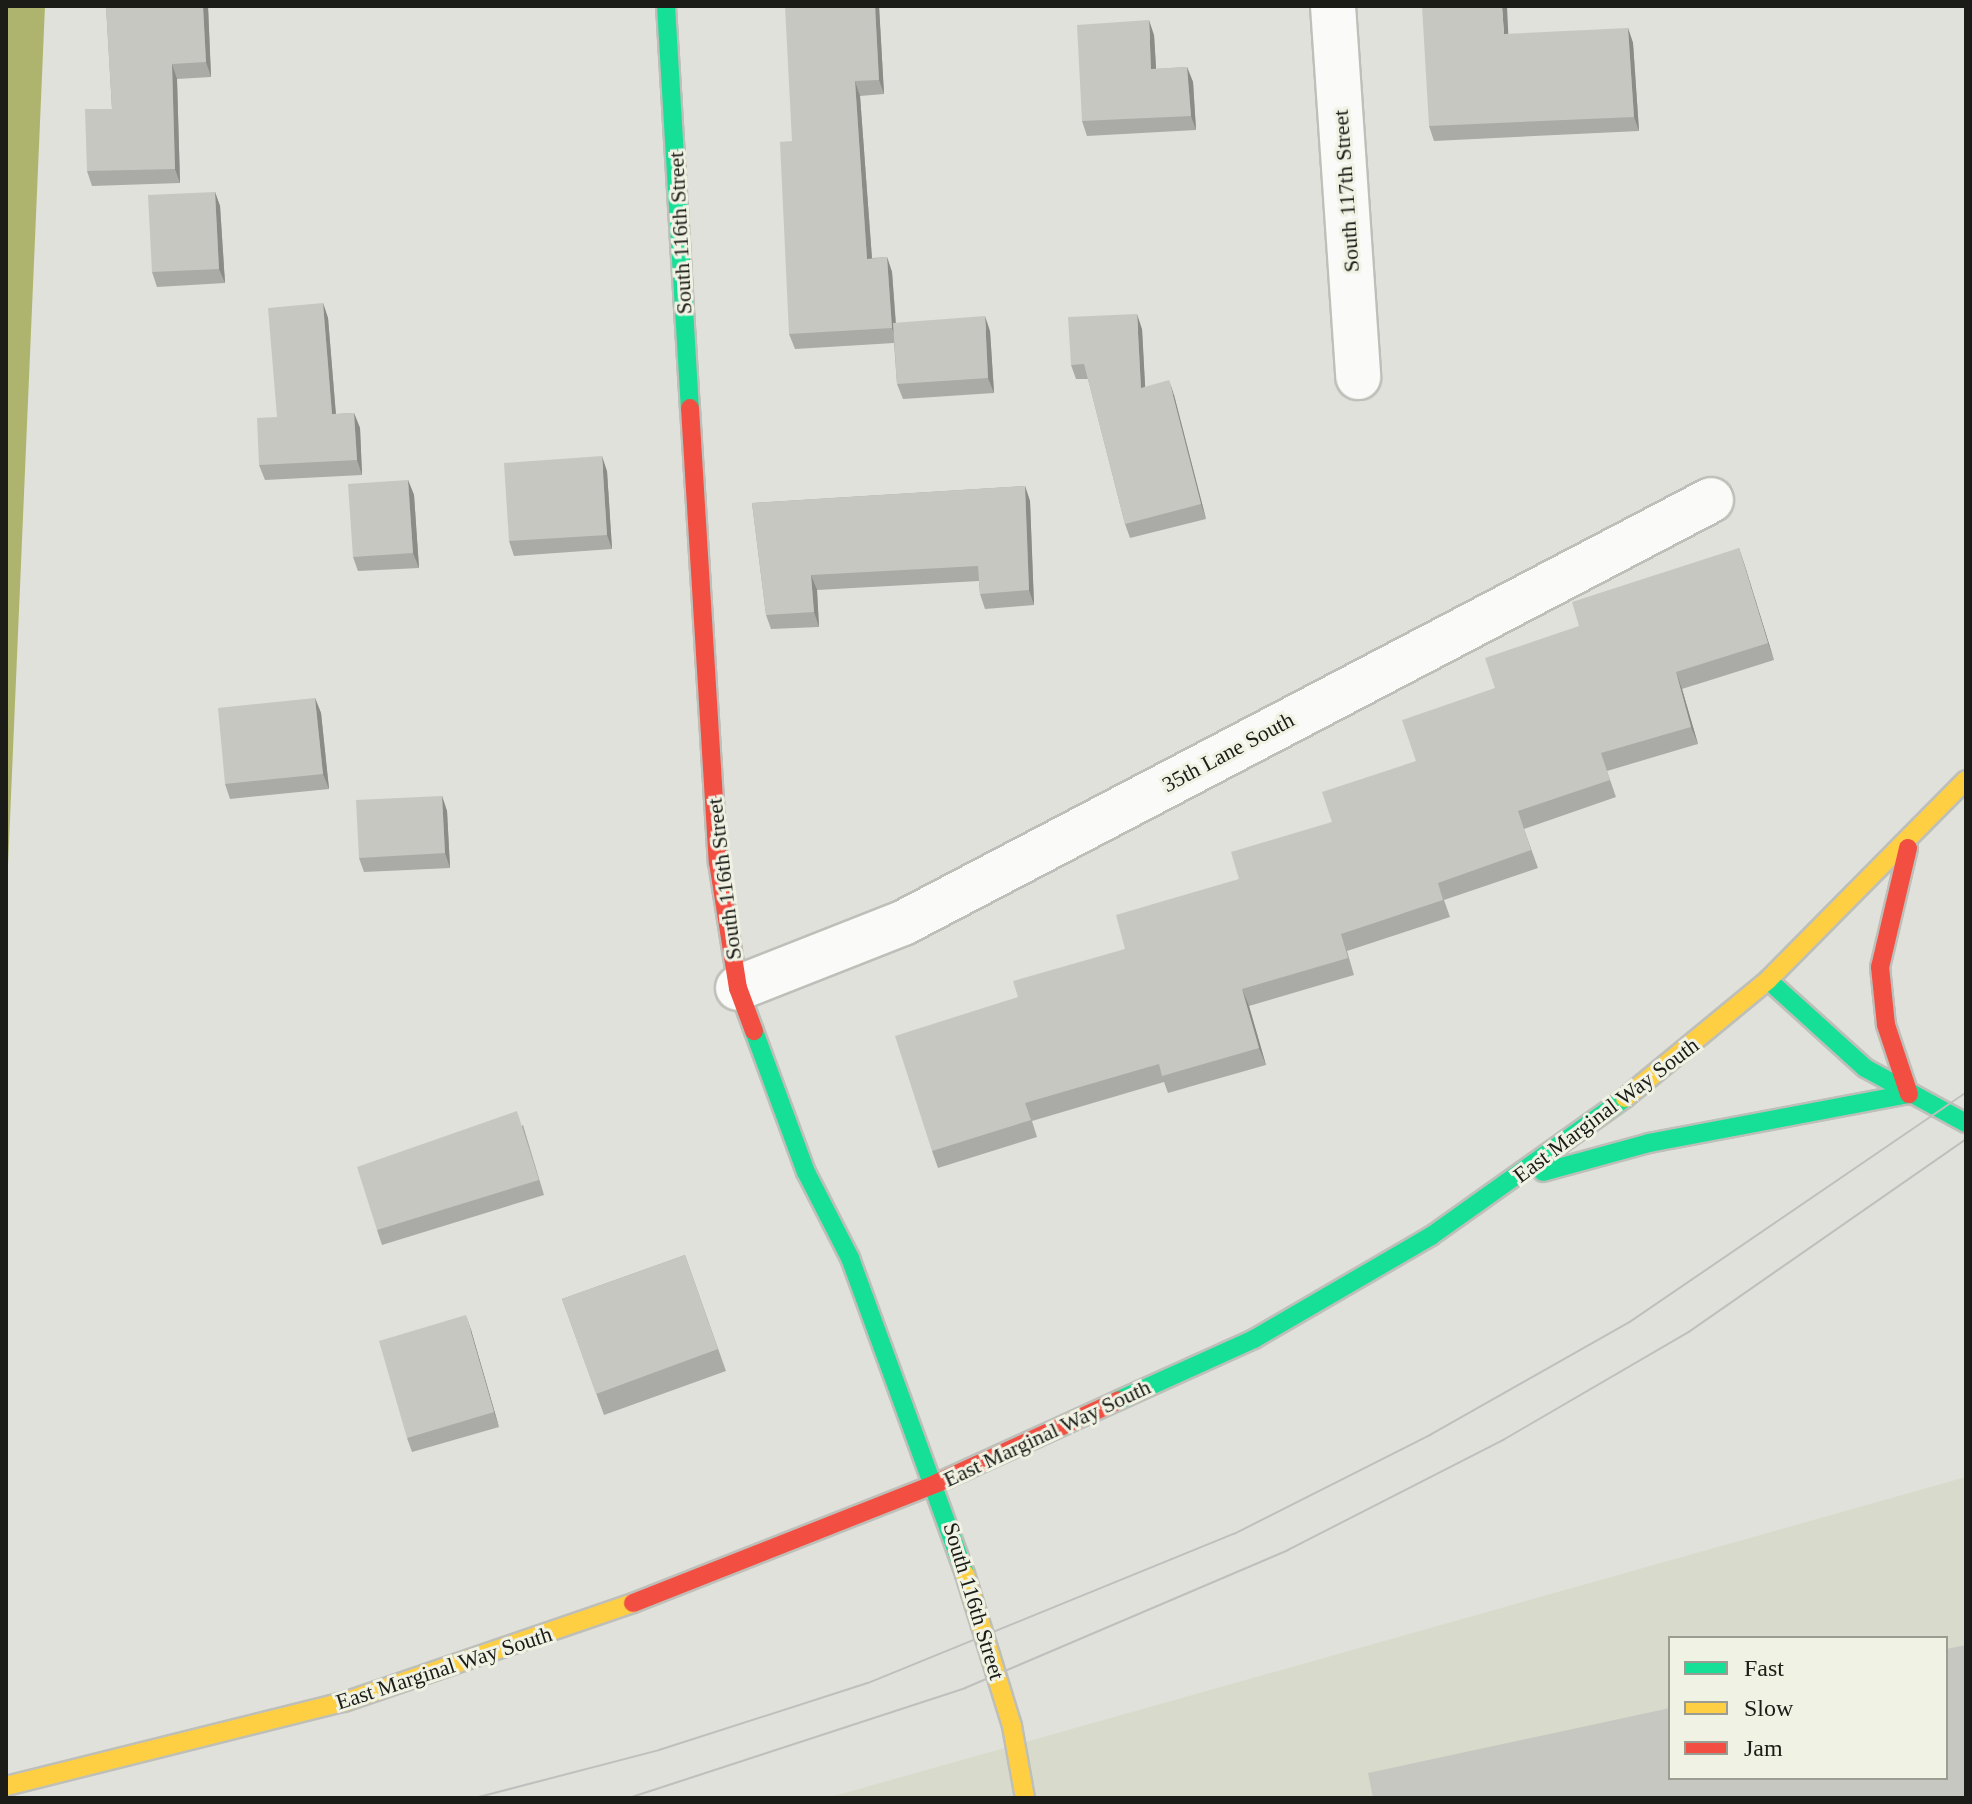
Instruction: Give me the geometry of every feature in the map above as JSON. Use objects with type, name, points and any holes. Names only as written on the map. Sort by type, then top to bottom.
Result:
[{"type":"street","name":"South 116th Street","points":[[666,6],[718,862],[738,988],[806,1172],[850,1258],[937,1483],[1012,1726],[1025,1798]]},
{"type":"street","name":"South 117th Street","points":[[1333,6],[1358,377]]},
{"type":"street","name":"35th Lane South","points":[[738,988],[903,923],[1711,500]]},
{"type":"street","name":"East Marginal Way South","points":[[6,1786],[197,1742],[344,1702],[582,1623],[937,1483],[1254,1339],[1517,1178],[1768,980],[1909,842],[1966,780]]},
{"type":"street","points":[[1909,842],[1886,915],[1880,967],[1886,1025],[1909,1094]]},
{"type":"street","points":[[1768,980],[1865,1068],[1966,1123]]},
{"type":"street","points":[[1517,1178],[1649,1143],[1909,1094]]},
{"type":"shaded area","points":[[6,6],[45,6],[6,912]]},
{"type":"shaded area","points":[[1966,1477],[1966,1798],[827,1798]]},
{"type":"building","points":[[106,6],[203,6],[206,62],[172,64],[175,169],[87,171],[85,109],[112,109]]},
{"type":"building","points":[[785,6],[875,6],[879,80],[855,81],[867,259],[887,257],[892,328],[789,334],[780,142],[792,141]]},
{"type":"building","points":[[1422,6],[1502,6],[1504,34],[1628,28],[1634,117],[1429,126]]},
{"type":"building","points":[[1149,20],[1151,69],[1187,67],[1191,116],[1082,121],[1077,25]]},
{"type":"building","points":[[215,192],[219,269],[152,272],[148,195]]},
{"type":"building","points":[[323,303],[332,414],[354,413],[357,460],[259,465],[257,418],[277,417],[268,308]]},
{"type":"building","points":[[1137,314],[1141,388],[1169,380],[1201,504],[1125,524],[1084,364],[1071,365],[1068,317]]},
{"type":"building","points":[[985,316],[988,378],[897,384],[893,323]]},
{"type":"building","points":[[602,456],[607,535],[509,541],[504,463]]},
{"type":"building","points":[[408,480],[413,553],[353,557],[348,484]]},
{"type":"building","points":[[1025,486],[1029,590],[980,594],[978,566],[811,575],[814,612],[766,615],[752,503]]},
{"type":"building","points":[[1739,548],[1768,643],[1676,672],[1691,727],[1601,753],[1610,780],[1518,811],[1531,850],[1438,883],[1443,900],[1341,934],[1348,958],[1242,989],[1259,1048],[1162,1076],[1159,1064],[1025,1103],[1031,1120],[932,1151],[895,1036],[1018,997],[1013,981],[1125,949],[1116,915],[1239,879],[1231,852],[1332,822],[1322,792],[1416,761],[1402,720],[1495,688],[1485,658],[1579,626],[1572,602]]},
{"type":"building","points":[[315,698],[323,774],[225,784],[218,708]]},
{"type":"building","points":[[442,796],[445,853],[359,858],[356,800]]},
{"type":"building","points":[[517,1111],[539,1180],[377,1230],[357,1167]]},
{"type":"building","points":[[685,1255],[718,1349],[596,1394],[562,1299]]},
{"type":"building","points":[[466,1315],[494,1412],[407,1438],[379,1341]]},
{"type":"building","points":[[1966,1645],[1966,1798],[1373,1798],[1368,1773],[1668,1708],[1668,1780],[1948,1780],[1948,1649]]},
{"type":"tram line","points":[[475,1798],[659,1750],[868,1683],[1234,1534],[1430,1435],[1628,1323],[1966,1092]]},
{"type":"tram line","points":[[629,1798],[965,1688],[1288,1550],[1503,1440],[1690,1331],[1966,1139]]},
{"type":"traffic: fast","points":[[666,6],[690,408]]},
{"type":"traffic: fast","points":[[1768,980],[1865,1068],[1966,1123]]},
{"type":"traffic: fast","points":[[754,1031],[806,1172],[850,1258],[965,1574]]},
{"type":"traffic: fast","points":[[1543,1172],[1649,1143],[1909,1094]]},
{"type":"traffic: fast","points":[[1119,1400],[1254,1339],[1431,1236],[1625,1098]]},
{"type":"traffic: slow","points":[[1625,1098],[1768,980],[1966,780]]},
{"type":"traffic: slow","points":[[965,1574],[1012,1726],[1025,1798]]},
{"type":"traffic: slow","points":[[6,1786],[344,1702],[633,1603]]},
{"type":"traffic: jam","points":[[690,408],[718,862],[738,988],[754,1031]]},
{"type":"traffic: jam","points":[[1908,848],[1880,967],[1886,1025],[1909,1094]]},
{"type":"traffic: jam","points":[[633,1603],[937,1483],[1119,1400]]}]
